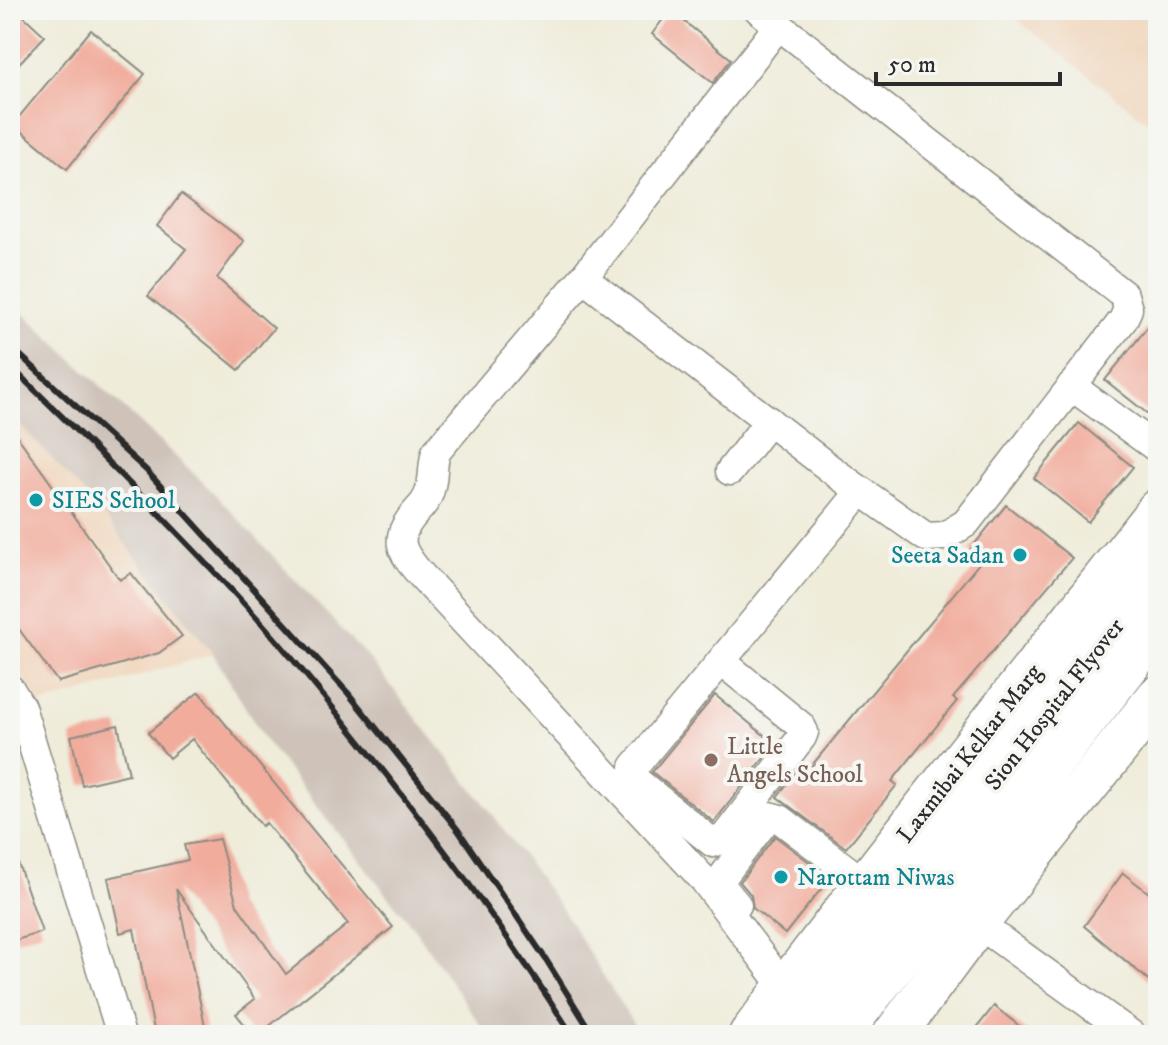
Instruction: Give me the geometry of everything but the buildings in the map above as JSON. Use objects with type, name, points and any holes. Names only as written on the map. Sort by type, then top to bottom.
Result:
[{"type":"highway","name":"Laxmibai Kelkar Marg","points":[[750,1035],[1158,510]]},
{"type":"highway","name":"Sion Hospital Flyover","points":[[962,849],[1158,569]]},
{"type":"highway","name":"Sion Hospital Flyover","points":[[962,849],[1158,627]]},
{"type":"highway","points":[[894,1035],[972,930],[1158,697]]},
{"type":"highway","points":[[872,879],[962,849]]},
{"type":"highway","points":[[962,849],[972,930]]},
{"type":"highway","points":[[796,1035],[962,849]]},
{"type":"highway","points":[[839,1035],[962,849]]},
{"type":"street","points":[[583,278],[860,492],[926,537],[945,536],[966,523],[1123,320],[1128,309],[1124,295],[769,18],[583,278],[436,452],[431,466],[431,490],[402,533],[403,554],[715,893],[790,982]]},
{"type":"street","points":[[1071,386],[1158,449]]},
{"type":"street","points":[[730,471],[769,421]]},
{"type":"street","points":[[721,661],[801,726],[804,732],[723,839],[713,843],[633,778],[634,767],[721,661],[860,492]]},
{"type":"street","points":[[10,689],[21,707],[121,1035]]},
{"type":"street","points":[[790,982],[721,884],[721,879],[769,816],[780,819],[872,879]]},
{"type":"street","points":[[972,930],[1132,1035]]},
{"type":"shaded area","points":[[1005,10],[1158,10],[1158,130]]},
{"type":"shaded area","points":[[10,300],[212,491],[371,661],[491,812],[564,912],[640,1035],[487,1035],[416,931],[267,743],[213,654],[94,504],[10,414]]},
{"type":"shaded area","name":"SIES School","points":[[10,414],[94,504],[213,654],[40,705],[10,660]]},
{"type":"railway","points":[[10,346],[146,470],[348,693],[458,830],[593,1035]]},
{"type":"railway","points":[[10,366],[161,516],[295,662],[449,857],[572,1035]]},
{"type":"place","name":"SIES School","points":[[36,500]]},
{"type":"place","name":"Seeta Sadan","points":[[1020,555]]},
{"type":"place","name":"Little Angels School","points":[[711,760]]},
{"type":"place","name":"Narottam Niwas","points":[[781,877]]}]
